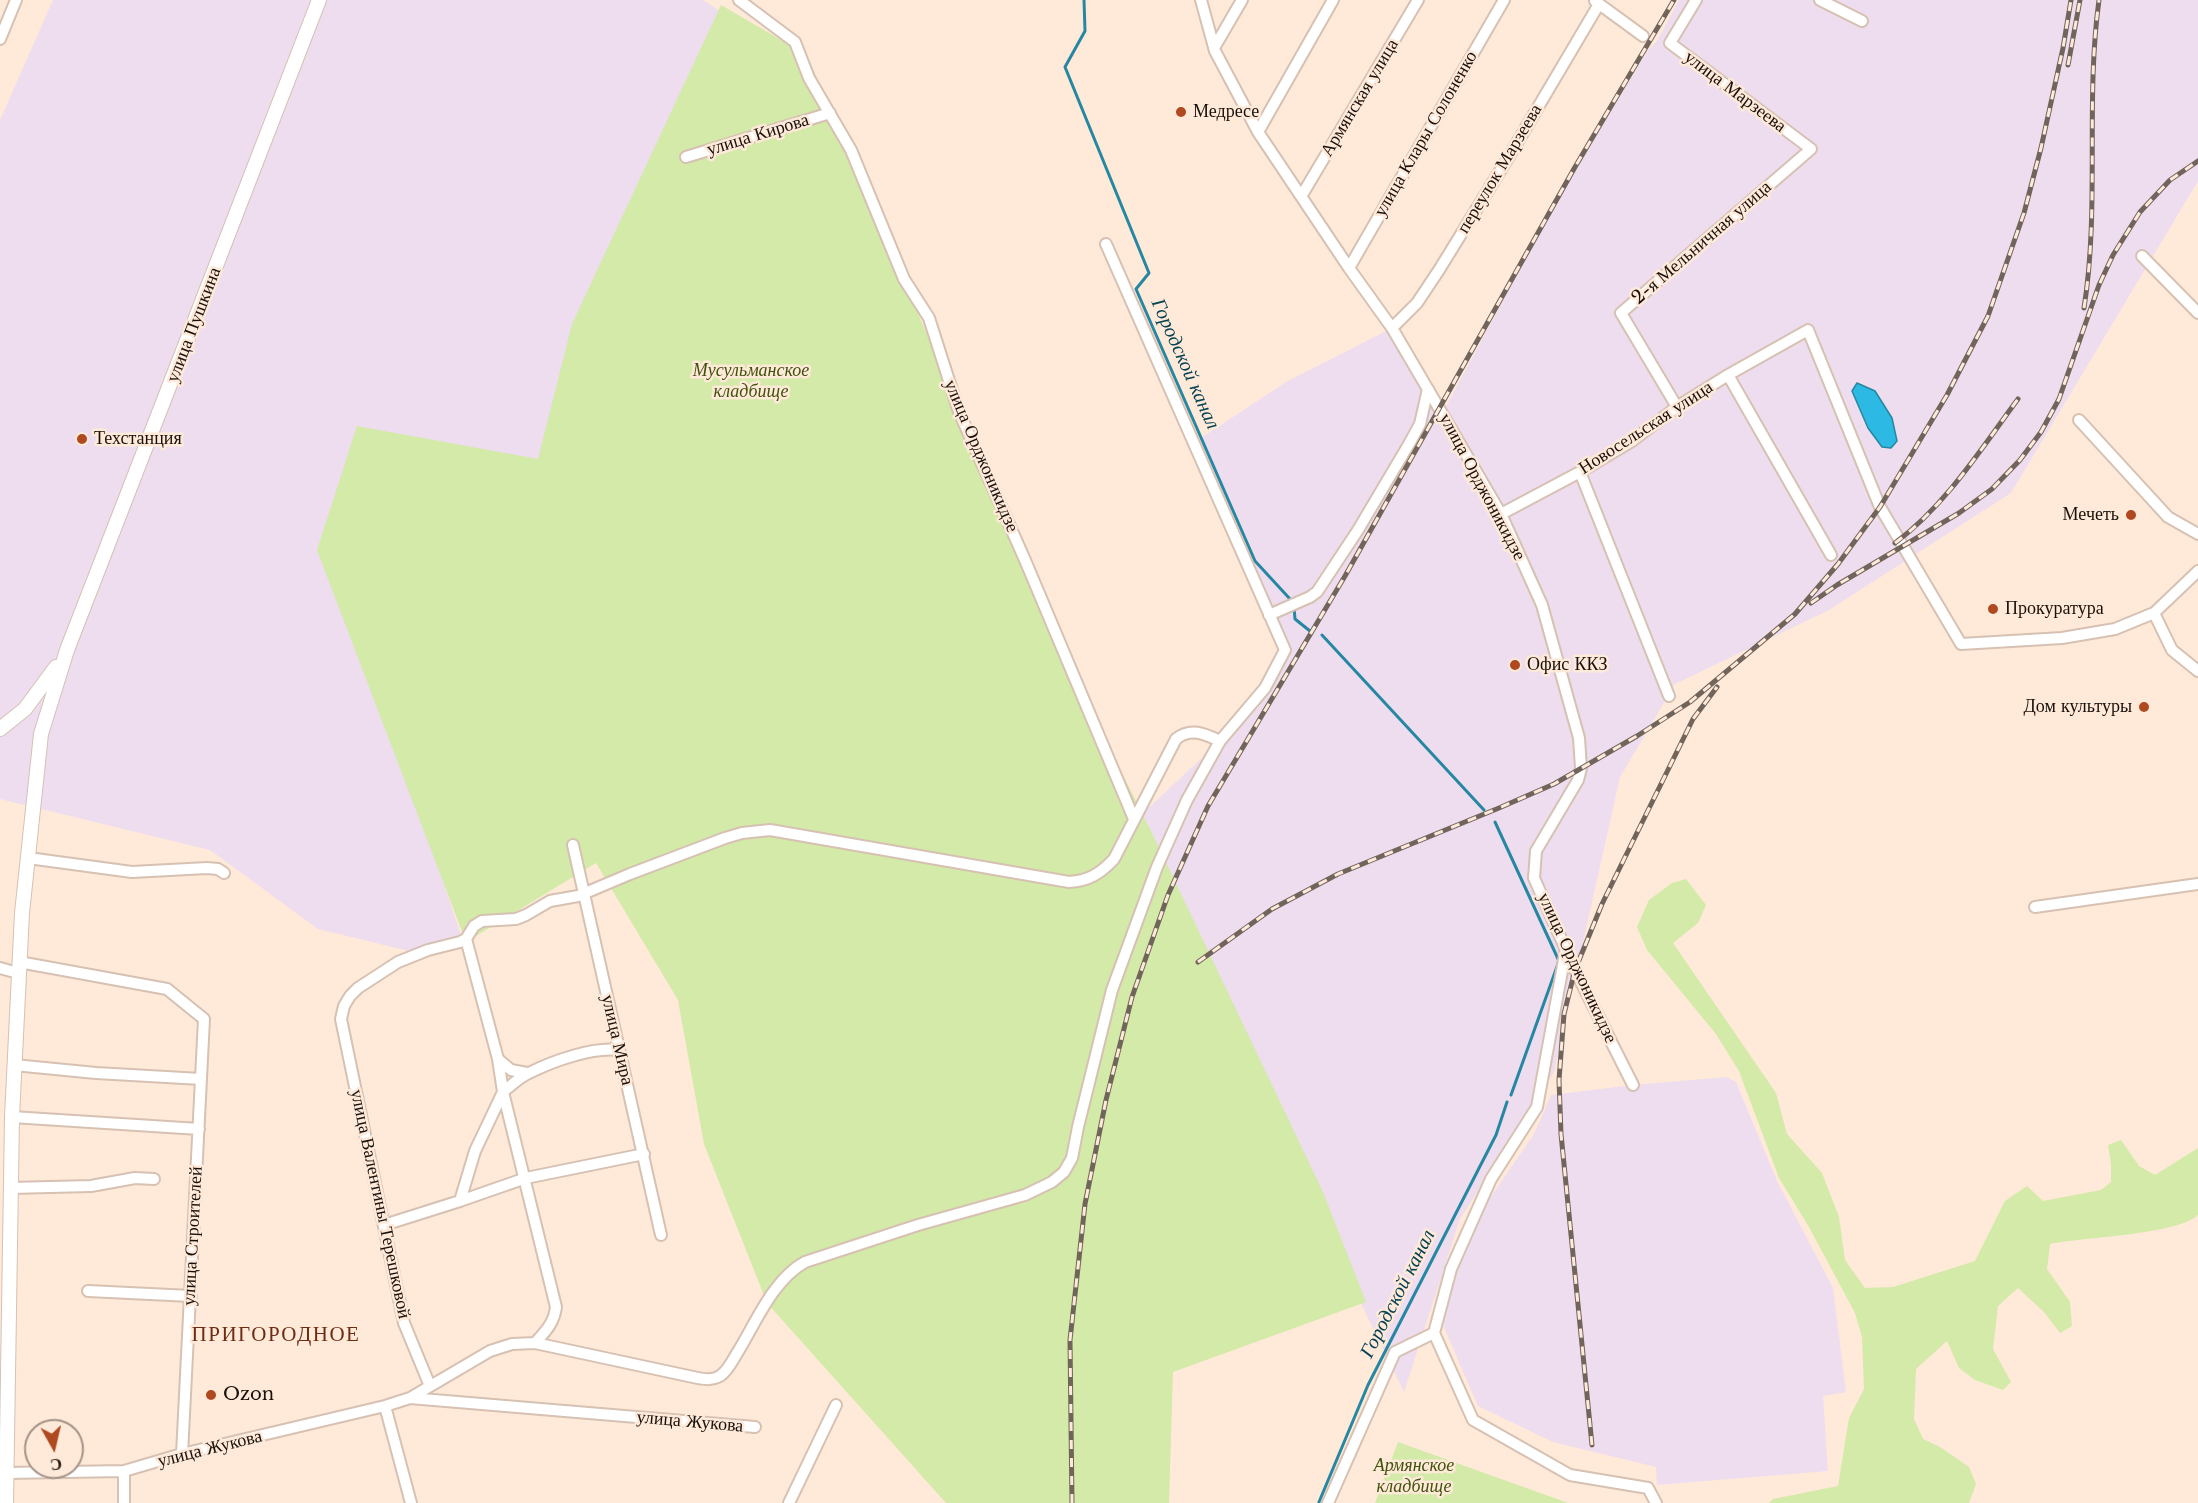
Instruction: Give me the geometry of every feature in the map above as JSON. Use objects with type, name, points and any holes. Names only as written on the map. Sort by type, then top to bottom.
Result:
[{"type":"street","points":[[0,39],[16,0]]},
{"type":"street","name":"улица Пушкина","points":[[6,1503],[3,1383],[14,1065],[19,967],[41,734],[67,650],[319,0]]},
{"type":"street","name":"улица Орджоникидзе","points":[[739,0],[795,42],[809,78],[851,150],[904,279],[929,318],[959,412],[1030,571],[1134,819]]},
{"type":"street","name":"улица Орджоникидзе","points":[[1201,0],[1214,48],[1258,132],[1392,328],[1501,514],[1542,605],[1579,738],[1581,768],[1578,780],[1536,850],[1534,878],[1633,1085]]},
{"type":"street","points":[[1214,48],[1242,0]]},
{"type":"street","points":[[1258,132],[1333,0]]},
{"type":"street","name":"Армянская улица","points":[[1302,195],[1418,0]]},
{"type":"street","name":"улица Клары Солоненко","points":[[1349,268],[1504,0]]},
{"type":"street","name":"улица Марзеева","points":[[1696,0],[1670,43],[1811,149]]},
{"type":"street","points":[[1820,0],[1862,21]]},
{"type":"street","points":[[1596,2],[1643,36]]},
{"type":"street","name":"переулок Марзеева","points":[[1392,328],[1417,303],[1439,270],[1508,158],[1596,2]]},
{"type":"street","name":"улица Кирова","points":[[686,157],[830,113]]},
{"type":"street","name":"2-я Мельничная улица","points":[[1677,407],[1621,313],[1811,149]]},
{"type":"street","points":[[535,1343],[555,1317],[556,1306],[503,1092],[498,1059],[466,939],[474,926],[482,921],[516,919],[550,901],[584,893],[725,838],[742,833],[763,831],[1069,882],[1091,878],[1114,859],[1176,739],[1193,732],[1203,733],[1220,741],[1265,688],[1284,650],[1106,244]]},
{"type":"street","points":[[2142,256],[2198,313]]},
{"type":"street","name":"Новосельская улица","points":[[1501,514],[1632,441],[1677,407],[1808,330],[1880,507],[1961,644],[2062,638],[2115,629],[2154,613]]},
{"type":"street","name":"Новосельская улица","points":[[1728,375],[1831,555]]},
{"type":"street","name":"улица Орджоникидзе","points":[[1269,615],[1317,592],[1358,530],[1420,424],[1428,389]]},
{"type":"street","points":[[2079,420],[2168,517],[2198,534]]},
{"type":"street","points":[[1580,472],[1669,696]]},
{"type":"street","points":[[2198,571],[2154,613],[2172,650],[2198,671]]},
{"type":"street","name":"улица Пушкина","points":[[0,729],[25,709],[48,681],[67,650]]},
{"type":"street","name":"улица Жукова","points":[[6,1473],[124,1471],[182,1454],[385,1406],[410,1398],[490,1351],[512,1344],[535,1343],[693,1377],[714,1378],[727,1370],[765,1305],[794,1268],[805,1262],[918,1225],[1025,1195],[1052,1182],[1065,1172],[1072,1158],[1077,1127],[1112,990],[1158,867],[1186,800],[1220,741]]},
{"type":"street","name":"улица Мира","points":[[573,845],[662,1235]]},
{"type":"street","points":[[28,858],[132,872],[207,868],[218,869],[224,873]]},
{"type":"street","points":[[2035,907],[2198,884]]},
{"type":"street","name":"улица Валентины Терешковой","points":[[430,1386],[404,1323],[341,1019],[344,1006],[358,988],[399,962],[428,950],[466,939]]},
{"type":"street","points":[[1566,949],[1537,1107],[1491,1179],[1451,1269],[1434,1333],[1473,1420],[1570,1475],[1648,1488],[1656,1503]]},
{"type":"street","points":[[0,968],[19,967]]},
{"type":"street","name":"улица Строителей","points":[[19,967],[167,989],[204,1019],[182,1454]]},
{"type":"street","points":[[460,1201],[475,1151],[503,1092],[527,1073],[583,1053],[607,1048],[618,1050]]},
{"type":"street","points":[[498,1059],[512,1070],[527,1073]]},
{"type":"street","points":[[14,1065],[96,1073],[201,1079]]},
{"type":"street","points":[[12,1117],[199,1129]]},
{"type":"street","points":[[384,1225],[526,1178],[644,1154]]},
{"type":"street","points":[[10,1188],[91,1186],[135,1178],[154,1179]]},
{"type":"street","points":[[88,1291],[191,1296]]},
{"type":"street","points":[[1328,1503],[1395,1352],[1434,1333]]},
{"type":"street","name":"улица Жукова","points":[[410,1398],[755,1427]]},
{"type":"street","points":[[789,1503],[836,1405]]},
{"type":"street","points":[[385,1406],[411,1503]]},
{"type":"street","points":[[124,1471],[124,1503]]},
{"type":"shaded area","points":[[53,0],[703,0],[723,13],[550,466],[333,551],[463,941],[409,951],[318,929],[210,850],[0,799],[0,120]]},
{"type":"shaded area","points":[[1679,0],[2198,0],[2198,181],[2011,493],[1829,610],[1675,684],[1620,777],[1554,1072],[1460,1219],[1404,1392],[1129,826],[1220,741],[1284,650],[1195,442],[1286,382],[1392,328],[1444,410],[1558,198],[1648,50],[1657,41]]},
{"type":"shaded area","points":[[1727,1077],[1736,1082],[1777,1181],[1833,1288],[1846,1392],[1823,1396],[1828,1471],[1657,1485],[1656,1467],[1553,1442],[1478,1406],[1440,1318],[1470,1227],[1534,1134],[1551,1095]]},
{"type":"green space","name":"Мусульманское кладбище","points":[[721,5],[807,55],[1075,679],[1152,833],[1323,1192],[1366,1302],[1173,1372],[1169,1503],[946,1503],[767,1303],[704,1144],[678,1000],[596,863],[466,942],[317,550],[357,426],[538,459],[572,324]]},
{"type":"green space","points":[[1686,879],[1706,905],[1698,923],[1673,943],[1776,1093],[1787,1134],[1822,1173],[1839,1217],[1845,1260],[1865,1288],[1893,1287],[1975,1261],[2005,1201],[2027,1186],[2043,1201],[2101,1190],[2111,1182],[2108,1145],[2121,1140],[2139,1166],[2155,1175],[2198,1148],[2198,1215],[2187,1222],[2150,1231],[2050,1244],[2047,1269],[2070,1302],[2072,1326],[2060,1333],[2044,1312],[2018,1288],[1998,1306],[1993,1349],[2011,1382],[2003,1390],[1975,1380],[1959,1368],[1947,1341],[1916,1369],[1914,1419],[1923,1439],[1940,1447],[1969,1467],[1976,1484],[1969,1503],[1769,1503],[1773,1499],[1838,1486],[1849,1418],[1864,1389],[1862,1337],[1855,1313],[1809,1227],[1779,1178],[1739,1071],[1716,1034],[1647,950],[1637,927],[1649,900],[1672,883]]},
{"type":"green space","name":"Армянское кладбище","points":[[1398,1442],[1568,1503],[1375,1503]]},
{"type":"water","points":[[1857,383],[1875,391],[1892,418],[1897,441],[1891,448],[1882,447],[1868,428],[1852,391]]},
{"type":"waterway","name":"Городской канал","points":[[1084,0],[1085,31],[1065,67],[1149,273],[1136,289],[1255,561],[1290,599]]},
{"type":"waterway","name":"Городской канал","points":[[1294,607],[1295,619],[1310,631]]},
{"type":"waterway","name":"Городской канал","points":[[1322,635],[1484,810]]},
{"type":"waterway","name":"Городской канал","points":[[1495,822],[1559,961],[1511,1095]]},
{"type":"waterway","name":"Городской канал","points":[[1319,1502],[1368,1385],[1496,1135],[1507,1102]]},
{"type":"railway","points":[[1072,1503],[1070,1340],[1085,1204],[1106,1100],[1132,997],[1168,895],[1208,806],[1345,576],[1575,167],[1674,0]]},
{"type":"railway","points":[[1198,962],[1272,909],[1338,874],[1554,784],[1637,736],[1690,702],[1795,614],[1838,564],[1880,507],[1947,395],[1988,316],[2024,213],[2041,148],[2071,0]]},
{"type":"railway","points":[[2068,65],[2080,0]]},
{"type":"railway","points":[[2084,308],[2091,232],[2093,77],[2099,0]]},
{"type":"railway","points":[[1811,603],[1837,585],[1959,513],[1992,489],[2020,460],[2041,432],[2059,399],[2099,285],[2113,255],[2140,212],[2170,180],[2198,161]]},
{"type":"railway","points":[[1895,543],[1931,512],[1947,494],[2018,399]]},
{"type":"railway","points":[[1592,1445],[1561,1134],[1559,1080],[1564,1014],[1575,970],[1602,904],[1693,719],[1717,687]]},
{"type":"place","name":"Медресе","points":[[1181,112]]},
{"type":"place","name":"Техстанция","points":[[82,439]]},
{"type":"place","name":"Мечеть","points":[[2131,515]]},
{"type":"place","name":"Прокуратура","points":[[1993,609]]},
{"type":"place","name":"Офис ККЗ","points":[[1515,665]]},
{"type":"place","name":"Дом культуры","points":[[2144,707]]},
{"type":"place","name":"Ozon","points":[[211,1395]]},
{"type":"district","name":"ПРИГОРОДНОЕ","points":[[276,1335]]}]
